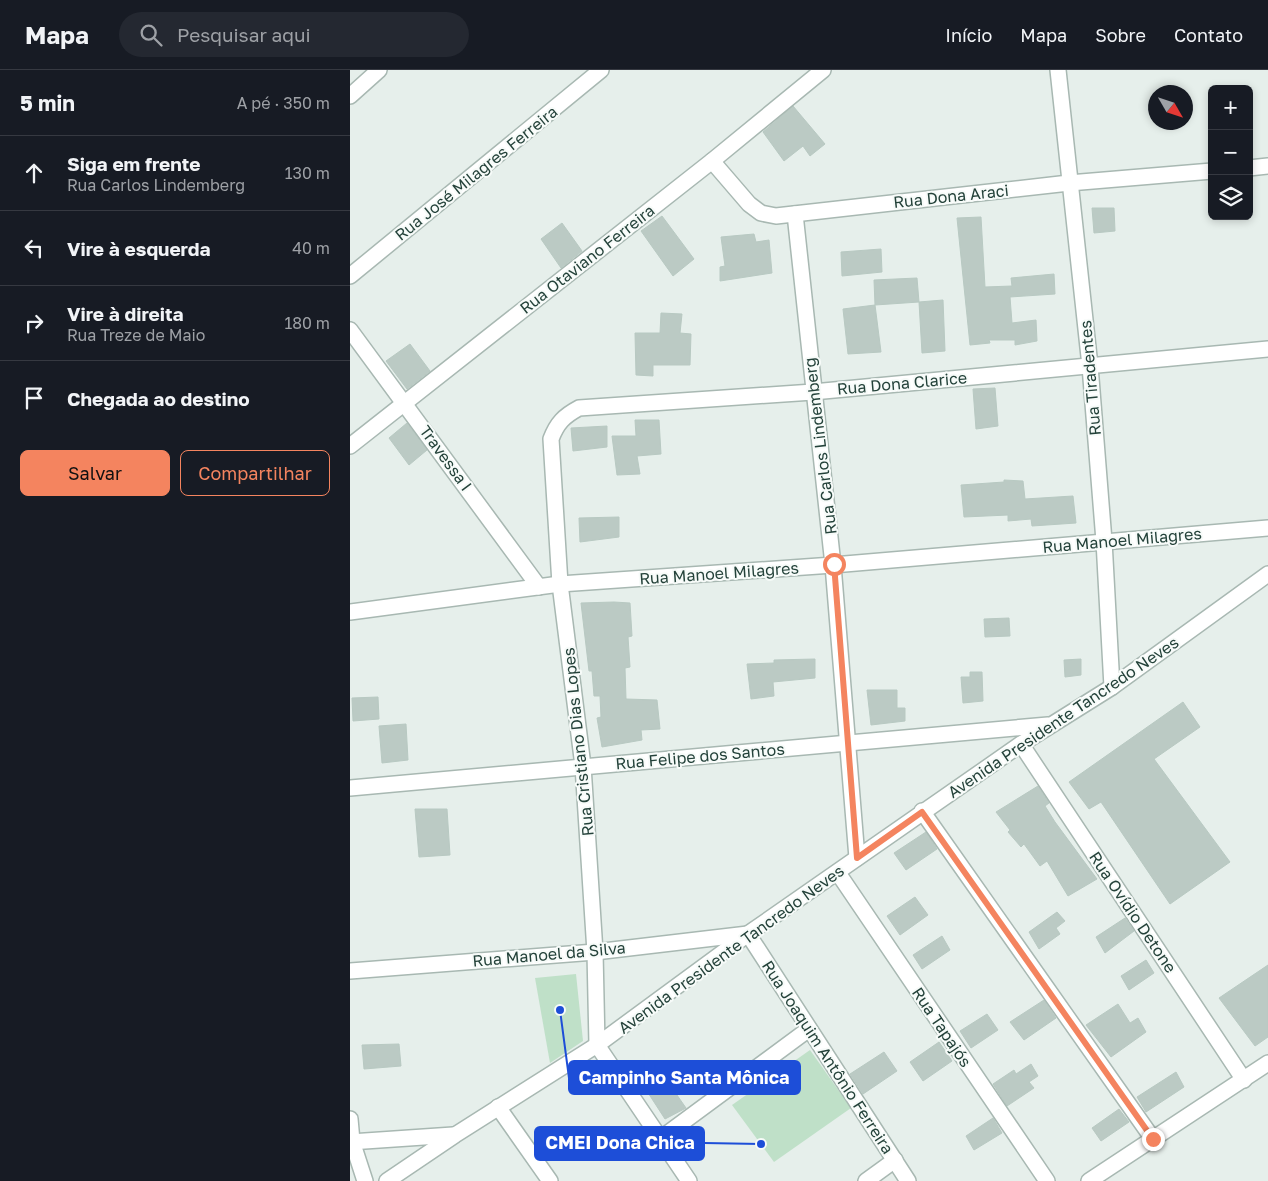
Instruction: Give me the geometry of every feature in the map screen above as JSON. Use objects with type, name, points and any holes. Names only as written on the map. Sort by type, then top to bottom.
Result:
[{"type":"street","points":[[350,96],[379,70]]},
{"type":"street","name":"Rua José Milagres Ferreira","points":[[350,276],[601,70]]},
{"type":"street","name":"Rua Otaviano Ferreira","points":[[350,446],[712,161],[823,70]]},
{"type":"street","name":"Rua Tiradentes","points":[[1058,70],[1090,366],[1104,541],[1112,687]]},
{"type":"street","name":"Rua Dona Araci","points":[[712,161],[760,213],[776,216],[1069,183],[1208,171]]},
{"type":"street","points":[[1253,168],[1268,166]]},
{"type":"street","name":"Rua Carlos Lindemberg","points":[[795,214],[813,392],[834,564],[857,858]]},
{"type":"street","name":"Travessa I","points":[[350,330],[539,587]]},
{"type":"street","name":"Rua Dona Clarice","points":[[551,439],[556,424],[567,414],[579,408],[813,392],[1268,349]]},
{"type":"street","name":"Rua Cristiano Dias Lopes","points":[[551,439],[560,584],[582,766],[595,952],[597,1045]]},
{"type":"street","name":"Rua Manoel Milagres","points":[[350,612],[560,584],[834,564],[1268,528]]},
{"type":"street","name":"Avenida Presidente Tancredo Neves","points":[[387,1181],[454,1135],[597,1045],[748,934],[1021,744],[1112,687],[1268,574]]},
{"type":"street","name":"Rua Felipe dos Santos","points":[[350,788],[1051,725]]},
{"type":"street","name":"Rua Ovídio Detone","points":[[1021,744],[1244,1080]]},
{"type":"street","points":[[922,812],[1153,1139]]},
{"type":"street","name":"Rua Tapajós","points":[[838,873],[1047,1181]]},
{"type":"street","name":"Rua Manoel da Silva","points":[[350,971],[595,952],[748,934]]},
{"type":"street","name":"Rua Joaquim Antônio Ferreira","points":[[748,934],[908,1181]]},
{"type":"street","points":[[660,1139],[809,1029]]},
{"type":"street","points":[[597,1045],[688,1181]]},
{"type":"street","points":[[1089,1181],[1268,1063]]},
{"type":"street","points":[[498,1108],[550,1181]]},
{"type":"street","points":[[350,1119],[351,1141],[365,1181]]},
{"type":"street","points":[[351,1141],[454,1135]]},
{"type":"street","points":[[866,1181],[895,1160]]},
{"type":"street","points":[[406,1168],[414,1181]]},
{"type":"green space","points":[[576,974],[583,1041],[550,1063],[535,978]]},
{"type":"green space","points":[[810,1050],[851,1108],[774,1162],[732,1105]]},
{"type":"building","points":[[793,106],[825,144],[810,156],[803,146],[784,161],[763,132]]},
{"type":"building","points":[[1092,208],[1114,208],[1115,231],[1094,233]]},
{"type":"building","points":[[662,216],[694,259],[673,276],[641,231]]},
{"type":"building","points":[[981,217],[985,287],[1012,286],[1011,278],[1054,274],[1055,294],[1010,297],[1012,323],[1036,320],[1037,341],[1015,345],[1015,340],[989,340],[990,343],[970,345],[957,218]]},
{"type":"building","points":[[562,223],[582,251],[561,268],[541,239]]},
{"type":"building","points":[[754,234],[756,242],[769,240],[772,273],[720,281],[720,267],[725,266],[721,237]]},
{"type":"building","points":[[881,249],[882,272],[842,276],[841,252]]},
{"type":"building","points":[[917,278],[919,302],[875,305],[874,280]]},
{"type":"building","points":[[943,300],[945,351],[922,353],[919,302]]},
{"type":"building","points":[[875,305],[881,352],[848,354],[843,309]]},
{"type":"building","points":[[661,313],[682,314],[680,333],[691,334],[690,365],[653,365],[653,376],[636,375],[635,333],[660,333]]},
{"type":"building","points":[[410,344],[430,371],[407,389],[386,361]]},
{"type":"building","points":[[995,388],[998,426],[976,429],[973,389]]},
{"type":"building","points":[[635,420],[659,420],[661,454],[637,456],[640,474],[617,475],[612,436],[636,436]]},
{"type":"building","points":[[407,423],[427,450],[409,465],[389,438]]},
{"type":"building","points":[[607,426],[607,447],[573,451],[571,428]]},
{"type":"building","points":[[1004,480],[1023,481],[1025,499],[1073,496],[1076,523],[1032,526],[1031,519],[1008,521],[1008,515],[964,517],[961,485],[1004,482]]},
{"type":"building","points":[[619,517],[619,537],[580,542],[579,518]]},
{"type":"building","points":[[581,603],[630,603],[632,636],[628,637],[630,667],[625,668],[626,699],[657,700],[660,729],[641,730],[642,740],[602,747],[597,718],[601,717],[600,696],[594,696]]},
{"type":"building","points":[[1009,618],[1010,636],[985,637],[984,619]]},
{"type":"building","points":[[815,659],[815,678],[773,682],[774,696],[751,699],[747,664],[774,663],[774,660]]},
{"type":"building","points":[[1081,659],[1081,675],[1065,677],[1064,660]]},
{"type":"building","points":[[970,672],[982,672],[983,701],[963,703],[961,677],[970,677]]},
{"type":"building","points":[[867,690],[897,690],[897,708],[905,708],[905,721],[871,725]]},
{"type":"building","points":[[378,697],[379,719],[353,721],[352,698]]},
{"type":"building","points":[[1183,702],[1200,727],[1154,759],[1230,862],[1170,904],[1101,802],[1089,809],[1069,782]]},
{"type":"building","points":[[406,724],[408,760],[382,763],[379,726]]},
{"type":"building","points":[[1038,786],[1049,803],[1045,806],[1055,822],[1097,879],[1068,896],[1047,861],[1040,866],[1024,844],[1021,847],[1008,832],[1010,830],[996,812]]},
{"type":"building","points":[[415,809],[447,809],[450,855],[419,857]]},
{"type":"building","points":[[926,832],[937,849],[906,870],[894,853]]},
{"type":"building","points":[[915,897],[928,915],[900,935],[887,916]]},
{"type":"building","points":[[1057,912],[1065,921],[1056,928],[1060,934],[1039,949],[1029,932]]},
{"type":"building","points":[[1125,918],[1134,931],[1105,953],[1096,937]]},
{"type":"building","points":[[942,936],[950,950],[922,969],[913,955]]},
{"type":"building","points":[[1146,960],[1154,973],[1129,990],[1121,976]]},
{"type":"building","points":[[1268,965],[1268,1037],[1255,1046],[1219,998]]},
{"type":"building","points":[[1044,1000],[1056,1018],[1024,1040],[1010,1022]]},
{"type":"building","points":[[1118,1004],[1130,1023],[1138,1018],[1146,1032],[1111,1057],[1086,1025]]},
{"type":"building","points":[[987,1014],[998,1030],[971,1048],[960,1031]]},
{"type":"building","points":[[939,1042],[952,1061],[923,1081],[910,1062]]},
{"type":"building","points":[[399,1044],[401,1066],[364,1069],[362,1045]]},
{"type":"building","points":[[884,1052],[897,1071],[863,1094],[850,1074]]},
{"type":"building","points":[[1031,1064],[1038,1076],[1029,1082],[1034,1088],[1007,1106],[993,1084],[1014,1070],[1016,1074]]},
{"type":"building","points":[[661,1072],[686,1108],[665,1119],[643,1085]]},
{"type":"building","points":[[1176,1072],[1184,1087],[1146,1112],[1137,1097]]},
{"type":"building","points":[[1119,1109],[1129,1122],[1101,1141],[1092,1128]]},
{"type":"building","points":[[993,1118],[1002,1133],[974,1150],[966,1136]]},
{"type":"place","name":"Campinho Santa Mônica","points":[[560,1010]]},
{"type":"place","name":"CMEI Dona Chica","points":[[761,1144]]},
{"type":"route","points":[[834,564],[857,858],[922,812],[1153,1139]]}]
